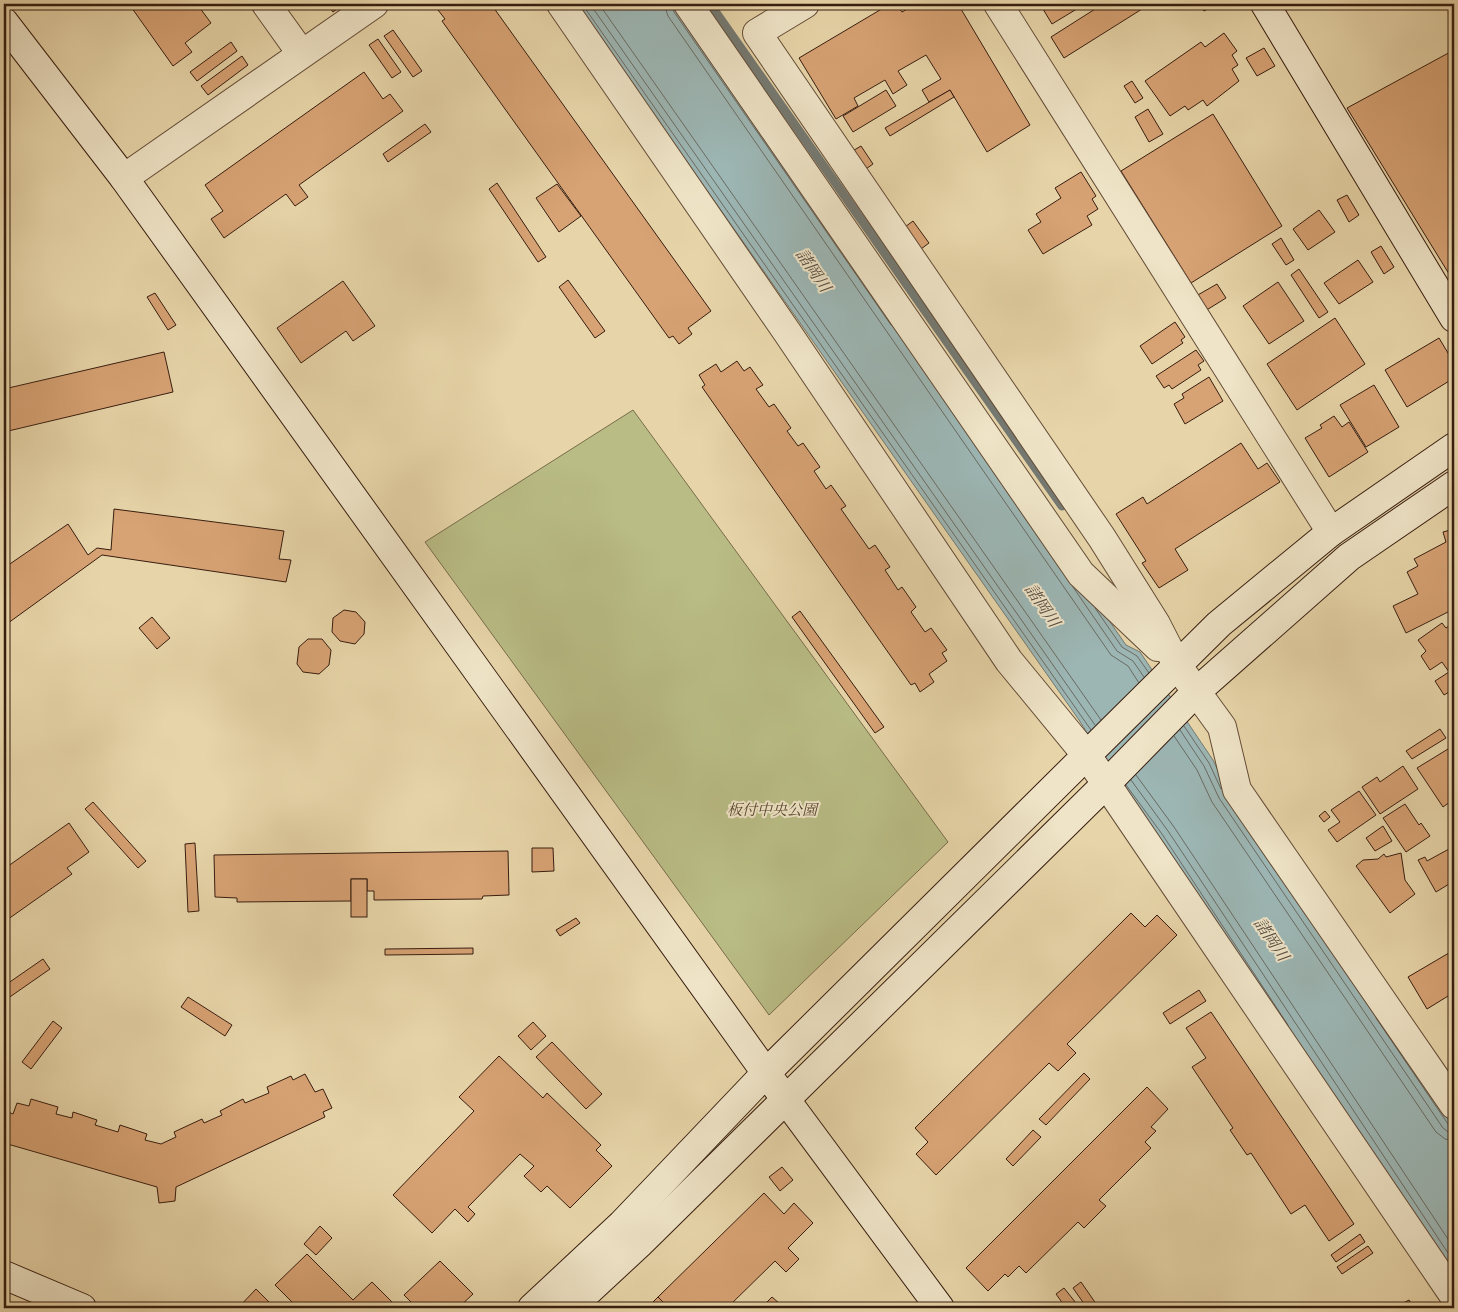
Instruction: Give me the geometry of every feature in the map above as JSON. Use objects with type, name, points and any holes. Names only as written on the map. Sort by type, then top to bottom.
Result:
[{"type":"street","points":[[266,4],[301,53]]},
{"type":"street","points":[[124,178],[374,4]]},
{"type":"street","points":[[561,4],[789,335],[1009,660],[1093,751],[1105,785],[1454,1296]]},
{"type":"street","points":[[688,4],[1081,574],[1177,665]]},
{"type":"street","points":[[805,4],[757,33],[1102,538],[1156,624],[1177,665],[1222,727],[1238,790],[1454,1105]]},
{"type":"street","points":[[998,4],[1331,532]]},
{"type":"street","points":[[1265,4],[1454,318]]},
{"type":"street","points":[[4,22],[124,178],[766,1073],[940,1308]]},
{"type":"street","points":[[532,1308],[622,1224],[766,1073],[1093,751],[1219,624],[1331,532],[1454,447]]},
{"type":"street","points":[[570,1308],[639,1244],[1105,785],[1196,692],[1348,557],[1454,485]]},
{"type":"street","points":[[4,1276],[82,1308]]},
{"type":"green space","name":"板付中央公園","points":[[633,410],[948,842],[769,1015],[425,542]]},
{"type":"water","name":"諸岡川","points":[[576,4],[682,4],[1126,645],[1140,652],[1213,760],[1228,791],[1454,1125],[1454,1282],[1133,805],[1079,720]]},
{"type":"building","points":[[129,4],[197,4],[211,23],[185,43],[192,52],[173,66]]},
{"type":"building","points":[[327,4],[344,4],[333,12]]},
{"type":"building","points":[[447,4],[462,4],[463,6],[467,4],[491,4],[711,311],[688,328],[692,334],[679,344],[673,336],[669,338],[442,21],[445,19],[438,10]]},
{"type":"building","points":[[890,4],[896,4],[902,12],[916,4],[958,4],[1030,125],[987,152],[950,90],[929,102],[922,90],[941,79],[926,55],[898,71],[907,85],[893,94],[885,80],[854,98],[858,106],[836,119],[799,58]]},
{"type":"building","points":[[1040,4],[1085,4],[1052,24]]},
{"type":"building","points":[[1103,4],[1150,4],[1064,58],[1051,37]]},
{"type":"building","points":[[1199,4],[1217,4],[1204,11]]},
{"type":"building","points":[[393,30],[422,71],[413,77],[384,36]]},
{"type":"building","points":[[1224,33],[1237,51],[1232,55],[1238,65],[1232,69],[1239,81],[1207,106],[1203,100],[1188,110],[1185,106],[1170,116],[1145,81],[1201,42],[1205,47]]},
{"type":"building","points":[[378,39],[401,72],[392,78],[369,45]]},
{"type":"building","points":[[231,42],[237,51],[197,81],[190,72]]},
{"type":"building","points":[[1264,48],[1275,66],[1257,76],[1246,58]]},
{"type":"building","points":[[1454,50],[1454,282],[1347,108]]},
{"type":"building","points":[[242,56],[248,65],[208,95],[201,86]]},
{"type":"building","points":[[364,72],[383,99],[390,94],[403,111],[299,185],[308,197],[295,206],[286,194],[224,238],[211,219],[223,211],[205,185]]},
{"type":"building","points":[[1132,81],[1143,98],[1135,103],[1124,86]]},
{"type":"building","points":[[886,90],[896,106],[853,132],[843,116]]},
{"type":"building","points":[[950,90],[954,97],[890,136],[885,128]]},
{"type":"building","points":[[1148,109],[1163,134],[1149,142],[1135,117]]},
{"type":"building","points":[[1213,114],[1282,226],[1191,283],[1121,171]]},
{"type":"building","points":[[425,124],[431,132],[388,162],[383,154]]},
{"type":"building","points":[[861,146],[873,164],[863,171],[851,152]]},
{"type":"building","points":[[1081,172],[1096,196],[1092,199],[1098,209],[1087,216],[1092,225],[1043,254],[1028,230],[1041,222],[1036,214],[1061,198],[1055,188]]},
{"type":"building","points":[[497,183],[546,257],[538,262],[489,189]]},
{"type":"building","points":[[557,184],[581,216],[559,232],[536,198]]},
{"type":"building","points":[[1347,195],[1359,215],[1349,222],[1337,200]]},
{"type":"building","points":[[1319,210],[1335,232],[1308,250],[1293,229]]},
{"type":"building","points":[[913,221],[929,243],[921,249],[905,227]]},
{"type":"building","points":[[1281,238],[1294,260],[1286,265],[1272,244]]},
{"type":"building","points":[[1381,246],[1394,267],[1384,274],[1371,252]]},
{"type":"building","points":[[1358,260],[1373,282],[1339,304],[1324,283]]},
{"type":"building","points":[[1299,269],[1328,312],[1319,318],[1291,275]]},
{"type":"building","points":[[568,280],[605,331],[595,338],[559,287]]},
{"type":"building","points":[[343,281],[375,326],[353,341],[346,331],[301,363],[277,328]]},
{"type":"building","points":[[1278,282],[1304,321],[1269,344],[1243,306]]},
{"type":"building","points":[[1217,284],[1226,298],[1205,311],[1196,296]]},
{"type":"building","points":[[155,293],[176,325],[168,330],[147,297]]},
{"type":"building","points":[[1335,318],[1365,364],[1297,410],[1267,364]]},
{"type":"building","points":[[1175,322],[1185,337],[1181,340],[1183,343],[1152,364],[1140,346]]},
{"type":"building","points":[[1439,338],[1454,363],[1454,378],[1407,407],[1385,370]]},
{"type":"building","points":[[1196,350],[1204,361],[1198,365],[1201,370],[1172,389],[1169,385],[1164,388],[1156,376]]},
{"type":"building","points":[[164,352],[173,392],[4,432],[4,389]]},
{"type":"building","points":[[737,361],[744,371],[750,367],[763,385],[756,389],[769,407],[774,404],[791,428],[787,431],[798,446],[803,443],[820,467],[814,471],[826,489],[831,485],[846,506],[841,509],[869,549],[875,545],[890,567],[885,570],[898,590],[902,587],[916,607],[911,612],[925,632],[931,628],[947,650],[942,653],[947,661],[929,674],[934,682],[920,692],[915,683],[911,685],[702,387],[705,385],[699,375],[716,364],[721,372]]},
{"type":"building","points":[[1209,377],[1223,401],[1185,424],[1174,404],[1184,398],[1182,394]]},
{"type":"building","points":[[1374,385],[1399,427],[1366,447],[1340,405]]},
{"type":"building","points":[[1334,416],[1342,427],[1349,422],[1368,452],[1329,477],[1305,438],[1322,428],[1320,425]]},
{"type":"building","points":[[1241,443],[1258,469],[1267,463],[1280,482],[1175,549],[1188,570],[1159,588],[1142,563],[1146,561],[1116,514],[1143,497],[1147,504]]},
{"type":"building","points":[[114,509],[284,531],[279,559],[291,560],[286,582],[102,555],[4,626],[4,568],[68,524],[88,555],[97,548],[111,550]]},
{"type":"building","points":[[1454,529],[1454,591],[1449,594],[1454,609],[1406,633],[1393,606],[1418,594],[1407,572],[1418,566],[1414,559],[1446,542],[1443,532]]},
{"type":"building","points":[[344,610],[356,612],[365,622],[364,634],[355,644],[340,641],[332,632],[333,618]]},
{"type":"building","points":[[800,611],[884,727],[875,733],[792,617]]},
{"type":"building","points":[[152,617],[170,638],[157,649],[139,628]]},
{"type":"building","points":[[1454,622],[1454,689],[1444,695],[1435,681],[1449,672],[1442,662],[1430,670],[1421,656],[1426,651],[1418,640],[1442,623],[1446,628]]},
{"type":"building","points":[[308,639],[322,639],[331,650],[329,665],[319,674],[303,672],[297,664],[299,647]]},
{"type":"building","points":[[1440,729],[1446,738],[1412,759],[1406,751]]},
{"type":"building","points":[[1448,749],[1454,759],[1454,799],[1443,807],[1417,768]]},
{"type":"building","points":[[1403,766],[1418,789],[1380,814],[1362,787],[1377,777],[1380,782]]},
{"type":"building","points":[[1359,791],[1376,815],[1337,842],[1328,830],[1340,822],[1331,810]]},
{"type":"building","points":[[93,802],[146,861],[138,868],[85,809]]},
{"type":"building","points":[[1405,804],[1419,825],[1421,823],[1430,836],[1406,852],[1383,818]]},
{"type":"building","points":[[1325,811],[1330,817],[1324,822],[1319,816]]},
{"type":"building","points":[[69,823],[89,852],[67,868],[72,874],[4,922],[4,869]]},
{"type":"building","points":[[1383,826],[1392,841],[1375,851],[1366,838]]},
{"type":"building","points":[[195,843],[199,911],[188,912],[185,844]]},
{"type":"building","points":[[532,848],[553,848],[554,871],[532,872]]},
{"type":"building","points":[[1449,849],[1454,859],[1454,881],[1436,892],[1418,860],[1425,857],[1427,861]]},
{"type":"building","points":[[508,851],[509,895],[483,896],[482,899],[374,900],[374,891],[367,891],[367,879],[351,879],[351,901],[237,902],[237,898],[215,897],[214,855]]},
{"type":"building","points":[[1401,853],[1405,880],[1415,894],[1390,913],[1356,866],[1363,860],[1378,859],[1384,854],[1386,857]]},
{"type":"building","points":[[351,879],[367,879],[367,917],[351,917]]},
{"type":"building","points":[[1131,913],[1145,927],[1157,915],[1177,935],[1067,1044],[1076,1053],[1058,1071],[1049,1063],[936,1175],[916,1154],[928,1142],[915,1128]]},
{"type":"building","points":[[576,918],[580,923],[560,936],[556,930]]},
{"type":"building","points":[[473,948],[473,954],[385,955],[385,949]]},
{"type":"building","points":[[1454,950],[1454,996],[1453,993],[1427,1009],[1408,977]]},
{"type":"building","points":[[43,959],[50,969],[4,1001],[4,986]]},
{"type":"building","points":[[1199,990],[1206,1001],[1170,1024],[1163,1013]]},
{"type":"building","points":[[188,997],[232,1025],[225,1036],[181,1007]]},
{"type":"building","points":[[1211,1012],[1354,1224],[1329,1241],[1305,1205],[1291,1214],[1251,1153],[1247,1155],[1230,1130],[1233,1128],[1192,1067],[1206,1058],[1186,1028]]},
{"type":"building","points":[[53,1021],[62,1028],[31,1069],[22,1062]]},
{"type":"building","points":[[533,1022],[546,1036],[531,1050],[518,1036]]},
{"type":"building","points":[[552,1042],[602,1094],[586,1109],[536,1057]]},
{"type":"building","points":[[499,1056],[543,1098],[547,1093],[601,1145],[596,1150],[612,1166],[570,1208],[547,1186],[541,1192],[524,1176],[534,1166],[520,1154],[468,1207],[475,1214],[468,1222],[455,1209],[432,1233],[393,1195],[474,1111],[459,1097]]},
{"type":"building","points":[[1084,1073],[1090,1079],[1046,1125],[1039,1119]]},
{"type":"building","points":[[305,1074],[315,1092],[323,1089],[332,1108],[323,1112],[325,1117],[176,1187],[175,1201],[159,1203],[157,1187],[4,1143],[4,1127],[8,1112],[13,1114],[17,1103],[29,1106],[31,1099],[58,1107],[56,1114],[72,1118],[73,1112],[97,1120],[95,1125],[118,1132],[120,1125],[147,1134],[145,1140],[161,1144],[176,1137],[174,1132],[202,1119],[204,1123],[222,1115],[220,1111],[243,1099],[245,1103],[269,1093],[267,1087],[291,1076],[293,1080]]},
{"type":"building","points":[[1147,1087],[1168,1109],[1151,1127],[1156,1131],[1145,1142],[1151,1148],[1099,1200],[1106,1206],[1084,1228],[1078,1222],[1026,1273],[1019,1266],[1008,1277],[1005,1274],[988,1291],[966,1268]]},
{"type":"building","points":[[1033,1130],[1041,1137],[1013,1166],[1006,1159]]},
{"type":"building","points":[[782,1167],[793,1180],[780,1191],[769,1177]]},
{"type":"building","points":[[764,1193],[784,1214],[794,1203],[813,1223],[788,1248],[799,1259],[786,1272],[775,1261],[727,1308],[669,1308],[658,1297]]},
{"type":"building","points":[[320,1226],[332,1238],[316,1255],[304,1244]]},
{"type":"building","points":[[1360,1234],[1365,1242],[1336,1262],[1331,1255]]},
{"type":"building","points":[[1368,1246],[1373,1253],[1342,1274],[1337,1267]]},
{"type":"building","points":[[307,1254],[353,1300],[372,1282],[398,1308],[298,1308],[275,1285]]},
{"type":"building","points":[[440,1261],[473,1294],[458,1308],[417,1308],[404,1295]]},
{"type":"building","points":[[1081,1282],[1099,1308],[1087,1308],[1073,1288]]},
{"type":"building","points":[[1064,1288],[1080,1308],[1066,1308],[1056,1294]]},
{"type":"building","points":[[256,1289],[275,1308],[238,1308]]},
{"type":"building","points":[[658,1297],[669,1308],[647,1308]]},
{"type":"building","points":[[772,1297],[780,1304],[776,1308],[761,1308]]},
{"type":"building","points":[[1409,1300],[1414,1308],[1394,1308]]},
{"type":"waterway","points":[[710,4],[1062,506]]}]
